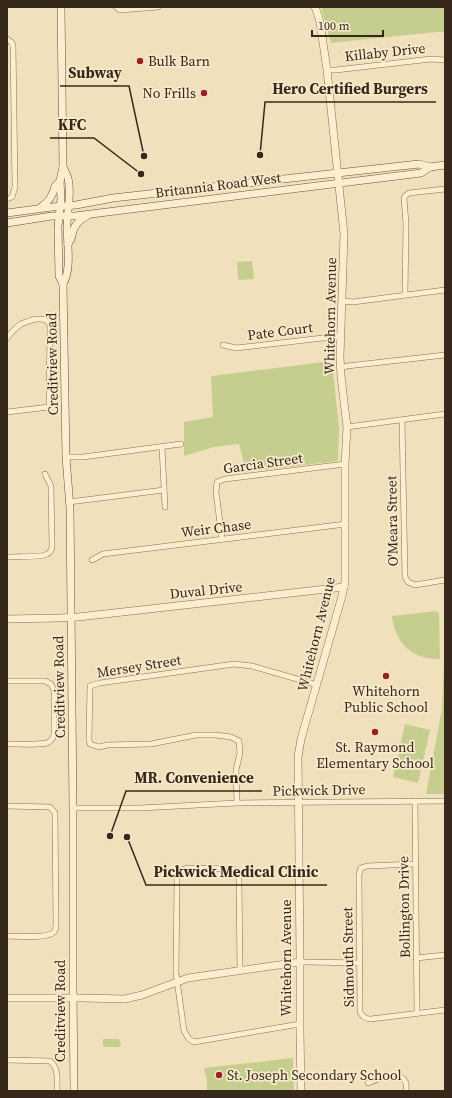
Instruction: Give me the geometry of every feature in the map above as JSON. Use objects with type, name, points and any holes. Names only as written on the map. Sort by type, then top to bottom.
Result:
[{"type":"main road","name":"Creditview Road","points":[[61,7],[63,167],[60,181],[58,227],[59,276],[63,284],[66,457],[70,502],[74,1091]]},
{"type":"main road","name":"Whitehorn Avenue","points":[[301,1091],[298,757],[344,587],[346,524],[345,464],[347,427],[341,368],[340,336],[344,234],[327,70],[319,18],[315,7]]},
{"type":"main road","name":"Britannia Road West","points":[[7,213],[113,198],[338,172],[419,164],[430,167],[445,165]]},
{"type":"main road","name":"Creditview Road","points":[[63,167],[68,178],[69,196],[67,216],[67,277],[63,284]]},
{"type":"main road","name":"Britannia Road West","points":[[7,223],[52,216],[91,214],[421,174],[430,167]]},
{"type":"main road","points":[[39,208],[50,200],[54,193],[55,186],[60,181]]},
{"type":"main road","points":[[68,244],[77,224],[83,218],[91,214]]},
{"type":"main road","name":"Duval Drive","points":[[7,619],[71,618],[344,587]]},
{"type":"main road","points":[[7,998],[125,999],[142,995],[188,978],[300,962]]},
{"type":"street","points":[[116,7],[120,10],[125,10],[158,7]]},
{"type":"street","points":[[7,39],[13,45],[15,187],[12,197],[7,199]]},
{"type":"street","name":"Killaby Drive","points":[[327,70],[432,59],[445,60]]},
{"type":"street","points":[[405,295],[406,224],[404,198],[409,193],[445,189]]},
{"type":"street","points":[[342,302],[353,302],[445,290]]},
{"type":"street","points":[[7,338],[21,324],[28,322],[42,319],[47,321],[50,326],[49,407],[7,412]]},
{"type":"street","name":"Pate Court","points":[[223,344],[236,348],[340,336]]},
{"type":"street","points":[[341,368],[347,366],[445,355]]},
{"type":"street","points":[[347,427],[445,414]]},
{"type":"street","name":"O'Meara Street","points":[[402,420],[405,577],[408,582],[414,584],[445,580]]},
{"type":"street","points":[[66,457],[84,457],[181,444]]},
{"type":"street","points":[[162,447],[164,507]]},
{"type":"street","name":"Garcia Street","points":[[222,539],[216,492],[217,482],[225,479],[345,464]]},
{"type":"street","points":[[7,556],[44,556],[52,550],[51,486],[45,474]]},
{"type":"street","points":[[70,502],[164,490]]},
{"type":"street","name":"Weir Chase","points":[[92,560],[103,554],[346,524]]},
{"type":"street","name":"Mersey Street","points":[[237,803],[236,770],[240,753],[239,741],[216,735],[203,735],[151,744],[107,745],[99,747],[90,744],[90,686],[100,683],[234,664],[252,666],[317,685]]},
{"type":"street","points":[[7,681],[46,681],[51,684],[54,690],[54,737],[52,740],[44,744],[7,744]]},
{"type":"street","name":"Bollington Drive","points":[[415,801],[417,1013]]},
{"type":"street","name":"Pickwick Drive","points":[[73,808],[140,808],[237,803],[445,801]]},
{"type":"street","points":[[7,806],[48,807],[55,813],[56,929],[47,936],[7,936]]},
{"type":"street","name":"Sidmouth Street","points":[[415,864],[367,866],[361,868],[359,874],[360,1012],[363,1017],[371,1019],[445,1010]]},
{"type":"street","points":[[240,971],[239,880],[237,871],[233,868],[187,868],[179,871],[177,878],[177,982],[184,1031],[189,1039],[194,1042],[300,1024]]},
{"type":"street","points":[[416,958],[445,955]]},
{"type":"street","points":[[300,962],[360,963]]},
{"type":"street","points":[[7,1060],[50,1061],[53,1063],[56,1070],[57,1091]]},
{"type":"street","points":[[368,1083],[378,1079],[399,1076],[406,1082],[406,1091]]},
{"type":"green space","points":[[321,7],[445,7],[445,32],[331,43]]},
{"type":"green space","points":[[252,261],[254,279],[238,280],[237,262]]},
{"type":"green space","points":[[332,361],[339,428],[338,461],[246,472],[239,444],[214,447],[184,456],[184,422],[213,417],[211,376]]},
{"type":"green space","points":[[436,611],[439,613],[440,659],[430,659],[413,653],[401,642],[394,626],[392,616]]},
{"type":"green space","points":[[445,641],[445,794],[426,794],[442,709]]},
{"type":"green space","points":[[405,724],[430,730],[418,783],[393,777]]},
{"type":"green space","points":[[104,1039],[119,1039],[121,1045],[119,1047],[104,1047]]},
{"type":"green space","points":[[293,1058],[294,1091],[207,1091],[207,1081],[204,1068]]},
{"type":"place","name":"Bulk Barn","points":[[140,61]]},
{"type":"place","name":"No Frills","points":[[204,93]]},
{"type":"place","name":"Hero Certified Burgers","points":[[260,155]]},
{"type":"place","name":"Subway","points":[[144,156]]},
{"type":"place","name":"KFC","points":[[141,174]]},
{"type":"place","name":"Whitehorn Public School","points":[[386,676]]},
{"type":"place","name":"St. Raymond Elementary School","points":[[375,732]]},
{"type":"place","name":"MR. Convenience","points":[[110,836]]},
{"type":"place","name":"Pickwick Medical Clinic","points":[[127,837]]},
{"type":"place","name":"St. Joseph Secondary School","points":[[219,1075]]}]
